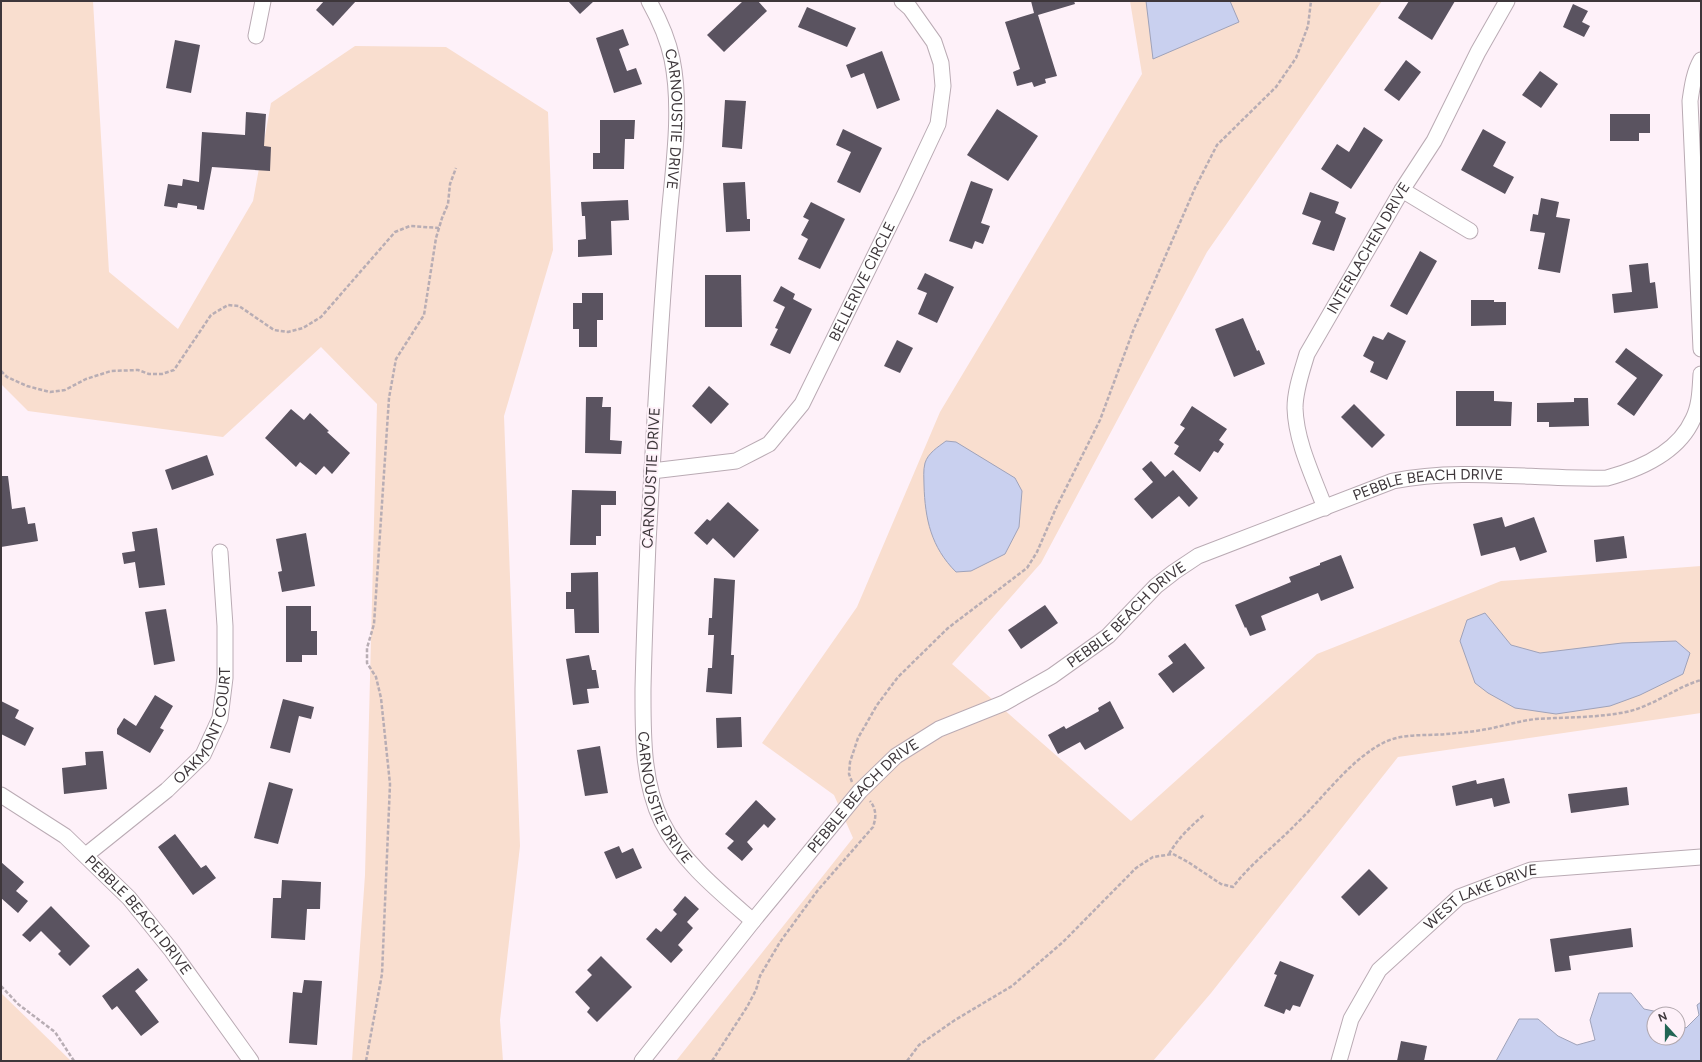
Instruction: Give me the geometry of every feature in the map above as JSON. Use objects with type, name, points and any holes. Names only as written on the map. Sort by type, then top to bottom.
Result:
[{"type":"street","points":[[256,36],[263,1]]},
{"type":"street","name":"CARNOUSTIE DRIVE","points":[[649,1],[665,36],[672,57],[676,81],[676,123],[658,340],[644,629],[643,745],[649,781],[661,821],[676,846],[718,891],[753,921]]},
{"type":"street","name":"BELLERIVE CIRCLE","points":[[652,471],[736,461],[769,444],[802,404],[903,199],[938,124],[943,86],[941,63],[934,42],[910,8],[902,1]]},
{"type":"street","name":"INTERLACHEN DRIVE","points":[[1325,508],[1303,447],[1295,407],[1299,382],[1307,354],[1402,190],[1434,141],[1478,52],[1506,1]]},
{"type":"street","points":[[1701,60],[1697,67],[1692,84],[1690,101],[1701,349]]},
{"type":"street","points":[[1402,190],[1470,231]]},
{"type":"street","name":"PEBBLE BEACH DRIVE","points":[[642,1061],[753,921],[860,791],[896,756],[939,729],[1004,703],[1052,676],[1108,636],[1156,586],[1198,556],[1393,481],[1445,474],[1607,478],[1632,471],[1651,461],[1677,442],[1693,420],[1699,401],[1701,374]]},
{"type":"street","name":"OAKMONT COURT","points":[[86,855],[167,790],[203,755],[220,718],[225,678],[225,626],[220,552]]},
{"type":"street","name":"PEBBLE BEACH DRIVE","points":[[1,795],[65,836],[129,898],[158,933],[251,1061]]},
{"type":"street","name":"WEST LAKE DRIVE","points":[[1339,1061],[1352,1019],[1379,970],[1459,897],[1531,870],[1701,856]]},
{"type":"path","points":[[712,1061],[747,1008],[756,990],[760,976],[780,942],[818,890],[873,828],[876,818],[872,805],[852,782],[849,774],[850,762],[858,738],[877,705],[898,677],[948,628],[1027,568],[1100,420],[1133,331],[1195,188],[1217,145],[1276,87],[1296,58],[1308,26],[1311,1]]},
{"type":"path","points":[[366,1061],[382,974],[390,784],[381,698],[376,677],[367,663],[367,648],[374,624],[388,398],[396,359],[424,315],[436,238],[448,204],[450,184],[456,168]]},
{"type":"path","points":[[1,371],[7,378],[50,392],[65,390],[86,379],[111,370],[138,370],[149,374],[162,374],[174,370],[211,315],[228,305],[239,306],[274,330],[288,332],[303,328],[321,317],[395,232],[410,226],[439,228]]},
{"type":"path","points":[[907,1061],[919,1045],[955,1020],[1012,986],[1063,942],[1136,868],[1153,857],[1173,854],[1221,884],[1233,887],[1266,851],[1297,824],[1340,778],[1366,754],[1384,742],[1408,736],[1481,730],[1535,720],[1595,716],[1626,712],[1651,705],[1701,680]]},
{"type":"path","points":[[1169,854],[1187,828],[1205,814]]},
{"type":"path","points":[[1,986],[18,1004],[55,1032],[74,1061]]},
{"type":"shaded area","points":[[1,1],[93,1],[109,272],[178,329],[253,201],[271,103],[355,46],[446,47],[548,112],[553,250],[504,416],[520,846],[500,1020],[503,1061],[352,1061],[365,875],[377,404],[321,347],[223,437],[28,411],[1,384]]},
{"type":"shaded area","points":[[1130,1],[1382,1],[1207,252],[1041,563],[952,664],[1131,821],[1317,654],[1501,581],[1701,566],[1701,713],[1398,757],[1211,993],[1153,1061],[676,1061],[853,838],[834,795],[762,743],[857,607],[940,412],[1142,74]]},
{"type":"shaded area","points":[[1,993],[71,1061],[1,1061]]},
{"type":"water","points":[[1146,1],[1230,1],[1239,22],[1153,59]]},
{"type":"water","points":[[946,441],[956,442],[1015,478],[1022,491],[1019,527],[1005,554],[971,571],[956,572],[947,562],[935,542],[928,521],[925,497],[924,466],[926,459],[931,453]]},
{"type":"water","points":[[1485,613],[1511,645],[1540,653],[1622,643],[1676,641],[1690,653],[1683,674],[1640,695],[1610,706],[1556,714],[1515,708],[1488,693],[1475,683],[1460,641],[1467,620]]},
{"type":"water","points":[[1599,993],[1631,993],[1646,1009],[1646,1046],[1686,1046],[1686,1028],[1699,1015],[1697,1005],[1701,1002],[1701,1061],[1496,1061],[1519,1019],[1538,1019],[1558,1036],[1577,1045],[1595,1040],[1590,1020]]},
{"type":"building","points":[[324,1],[356,1],[333,26],[316,10]]},
{"type":"building","points":[[568,1],[594,1],[580,14]]},
{"type":"building","points":[[743,1],[758,1],[767,11],[724,52],[707,35]]},
{"type":"building","points":[[1031,1],[1074,1],[1075,4],[1038,15],[1057,76],[1045,79],[1046,83],[1034,87],[1032,82],[1017,86],[1013,72],[1020,69],[1005,22],[1034,13]]},
{"type":"building","points":[[1409,1],[1455,1],[1432,40],[1398,18]]},
{"type":"building","points":[[1573,4],[1588,11],[1582,22],[1590,26],[1584,37],[1563,27]]},
{"type":"building","points":[[807,7],[856,28],[847,47],[798,27]]},
{"type":"building","points":[[623,29],[629,45],[619,49],[627,71],[636,68],[642,84],[614,93],[596,38]]},
{"type":"building","points":[[175,40],[200,45],[191,93],[166,88]]},
{"type":"building","points":[[882,51],[900,100],[877,109],[864,73],[851,78],[846,65]]},
{"type":"building","points":[[1406,60],[1421,72],[1399,101],[1384,90]]},
{"type":"building","points":[[1540,71],[1558,84],[1541,108],[1522,95]]},
{"type":"building","points":[[725,100],[746,101],[742,149],[722,147]]},
{"type":"building","points":[[997,109],[1038,136],[1008,181],[967,155]]},
{"type":"building","points":[[246,112],[266,114],[264,146],[271,147],[270,171],[212,167],[204,210],[197,209],[197,206],[178,203],[177,208],[164,206],[168,184],[182,186],[183,179],[199,182],[202,132],[245,135]]},
{"type":"building","points":[[1610,114],[1650,114],[1650,133],[1639,133],[1639,141],[1610,141]]},
{"type":"building","points":[[600,120],[635,120],[634,139],[625,139],[624,169],[593,169],[593,153],[600,153]]},
{"type":"building","points":[[1364,127],[1383,140],[1351,189],[1321,169],[1337,144],[1349,152]]},
{"type":"building","points":[[843,129],[882,148],[860,193],[837,182],[851,152],[836,145]]},
{"type":"building","points":[[1483,129],[1506,142],[1493,166],[1514,177],[1505,194],[1461,170]]},
{"type":"building","points":[[971,181],[993,189],[981,223],[990,226],[983,244],[975,241],[972,249],[949,241]]},
{"type":"building","points":[[745,182],[747,219],[750,219],[750,231],[726,232],[723,183]]},
{"type":"building","points":[[1310,192],[1339,202],[1335,213],[1346,218],[1334,251],[1312,244],[1321,221],[1302,214]]},
{"type":"building","points":[[1541,198],[1559,202],[1556,217],[1570,219],[1560,273],[1538,269],[1545,233],[1530,231],[1533,214],[1538,215]]},
{"type":"building","points":[[628,200],[629,220],[611,221],[612,255],[578,257],[578,240],[586,239],[585,216],[582,216],[581,202]]},
{"type":"building","points":[[811,202],[845,219],[820,269],[798,259],[808,239],[801,235],[809,220],[803,217]]},
{"type":"building","points":[[1420,251],[1437,261],[1407,315],[1390,306]]},
{"type":"building","points":[[1648,263],[1650,283],[1655,282],[1658,308],[1614,313],[1612,294],[1632,292],[1629,265]]},
{"type":"building","points":[[925,273],[954,287],[937,323],[918,314],[927,293],[917,289]]},
{"type":"building","points":[[705,275],[741,275],[742,327],[705,327]]},
{"type":"building","points":[[781,286],[795,294],[793,299],[812,309],[790,354],[770,345],[778,329],[775,328],[785,307],[773,301]]},
{"type":"building","points":[[582,293],[603,293],[603,320],[597,320],[597,347],[579,347],[579,329],[573,329],[573,303],[582,303]]},
{"type":"building","points":[[1471,300],[1494,300],[1494,302],[1506,302],[1506,325],[1471,326]]},
{"type":"building","points":[[1243,318],[1257,351],[1259,350],[1265,364],[1234,377],[1215,329]]},
{"type":"building","points":[[1388,332],[1406,341],[1387,380],[1370,372],[1374,362],[1363,356],[1373,336],[1383,340]]},
{"type":"building","points":[[897,340],[913,348],[900,373],[884,366]]},
{"type":"building","points":[[1626,348],[1663,375],[1634,416],[1617,404],[1637,378],[1615,362]]},
{"type":"building","points":[[709,386],[729,404],[711,424],[692,406]]},
{"type":"building","points":[[1456,391],[1494,391],[1494,401],[1512,402],[1511,426],[1456,426]]},
{"type":"building","points":[[586,397],[603,397],[602,407],[611,407],[610,440],[622,441],[621,454],[585,453]]},
{"type":"building","points":[[1574,398],[1588,398],[1589,426],[1549,427],[1549,422],[1537,422],[1537,403],[1574,402]]},
{"type":"building","points":[[1354,404],[1385,435],[1372,448],[1341,417]]},
{"type":"building","points":[[1192,406],[1227,429],[1219,440],[1224,444],[1218,453],[1214,451],[1200,472],[1174,454],[1179,446],[1174,443],[1185,428],[1180,425]]},
{"type":"building","points":[[291,409],[304,420],[310,413],[329,431],[327,432],[350,453],[332,474],[324,466],[316,475],[300,462],[296,467],[265,438]]},
{"type":"building","points":[[207,455],[214,475],[172,490],[165,470]]},
{"type":"building","points":[[1151,461],[1165,477],[1173,470],[1198,498],[1189,507],[1179,496],[1152,519],[1134,499],[1153,482],[1142,469]]},
{"type":"building","points":[[1,476],[8,476],[12,509],[25,507],[28,524],[35,523],[38,541],[1,547]]},
{"type":"building","points":[[572,490],[616,491],[616,505],[601,505],[601,536],[596,536],[596,545],[570,545]]},
{"type":"building","points":[[728,502],[759,530],[734,558],[713,538],[707,545],[694,533],[707,519],[710,521]]},
{"type":"building","points":[[1502,517],[1505,527],[1534,517],[1547,552],[1520,561],[1515,547],[1481,556],[1473,524]]},
{"type":"building","points":[[157,528],[165,585],[139,588],[135,562],[124,564],[122,553],[135,551],[132,532]]},
{"type":"building","points":[[306,533],[315,586],[282,592],[278,572],[282,571],[276,539]]},
{"type":"building","points":[[1624,536],[1627,558],[1596,562],[1594,540]]},
{"type":"building","points":[[1341,555],[1354,588],[1321,601],[1318,593],[1261,616],[1266,630],[1250,636],[1235,605],[1291,582],[1289,577]]},
{"type":"building","points":[[598,572],[599,633],[575,633],[574,609],[566,609],[566,592],[571,592],[571,573]]},
{"type":"building","points":[[714,578],[735,580],[731,655],[734,655],[732,694],[706,692],[708,668],[712,668],[714,635],[708,635],[709,618],[712,618]]},
{"type":"building","points":[[1045,605],[1058,623],[1021,649],[1008,630]]},
{"type":"building","points":[[286,606],[311,606],[311,631],[317,631],[317,655],[302,655],[302,662],[286,662]]},
{"type":"building","points":[[166,609],[175,661],[154,665],[145,612]]},
{"type":"building","points":[[1185,643],[1205,668],[1173,693],[1158,674],[1173,663],[1168,656]]},
{"type":"building","points":[[589,655],[592,670],[596,670],[599,688],[587,689],[589,703],[573,705],[566,659]]},
{"type":"building","points":[[155,695],[173,706],[160,728],[164,730],[150,753],[117,734],[117,729],[124,718],[136,726]]},
{"type":"building","points":[[283,699],[314,707],[311,719],[299,716],[290,753],[270,748]]},
{"type":"building","points":[[1,701],[19,710],[15,718],[34,728],[25,746],[1,734]]},
{"type":"building","points":[[1110,701],[1124,728],[1085,750],[1080,742],[1058,754],[1048,735],[1064,726],[1066,729],[1099,711],[1098,708]]},
{"type":"building","points":[[741,717],[742,747],[717,748],[716,718]]},
{"type":"building","points":[[600,746],[608,793],[585,796],[577,750]]},
{"type":"building","points":[[103,751],[107,789],[64,794],[62,768],[86,765],[85,752]]},
{"type":"building","points":[[1504,778],[1510,803],[1494,807],[1492,798],[1456,806],[1452,786],[1476,780],[1477,784]]},
{"type":"building","points":[[269,782],[293,789],[278,844],[254,838]]},
{"type":"building","points":[[1627,787],[1629,805],[1571,813],[1568,794]]},
{"type":"building","points":[[756,800],[776,819],[768,828],[764,824],[747,842],[753,849],[742,861],[727,848],[734,841],[725,834]]},
{"type":"building","points":[[175,834],[201,868],[206,865],[216,878],[193,895],[158,847]]},
{"type":"building","points":[[619,846],[622,853],[633,848],[642,868],[616,879],[604,852]]},
{"type":"building","points":[[1,862],[24,882],[16,891],[28,901],[18,913],[1,898]]},
{"type":"building","points":[[1369,869],[1388,888],[1359,916],[1341,897]]},
{"type":"building","points":[[282,880],[321,882],[320,909],[307,909],[305,940],[271,938],[273,898],[281,898]]},
{"type":"building","points":[[685,896],[699,909],[687,922],[693,928],[678,945],[683,950],[671,963],[646,939],[656,928],[661,932],[677,914],[673,910]]},
{"type":"building","points":[[51,906],[90,946],[70,966],[58,954],[61,951],[41,931],[30,942],[22,935]]},
{"type":"building","points":[[1631,928],[1633,947],[1569,956],[1571,970],[1555,972],[1550,939]]},
{"type":"building","points":[[601,956],[632,987],[597,1022],[587,1012],[590,1008],[575,992],[592,975],[587,970]]},
{"type":"building","points":[[1280,961],[1314,975],[1300,1007],[1293,1005],[1290,1011],[1286,1009],[1284,1014],[1264,1006],[1277,975],[1274,974]]},
{"type":"building","points":[[138,968],[148,980],[135,991],[159,1022],[141,1036],[117,1006],[112,1010],[102,996]]},
{"type":"building","points":[[304,980],[322,981],[317,1045],[289,1043],[293,992],[302,993]]},
{"type":"building","points":[[1401,1041],[1427,1046],[1424,1061],[1397,1061]]}]
